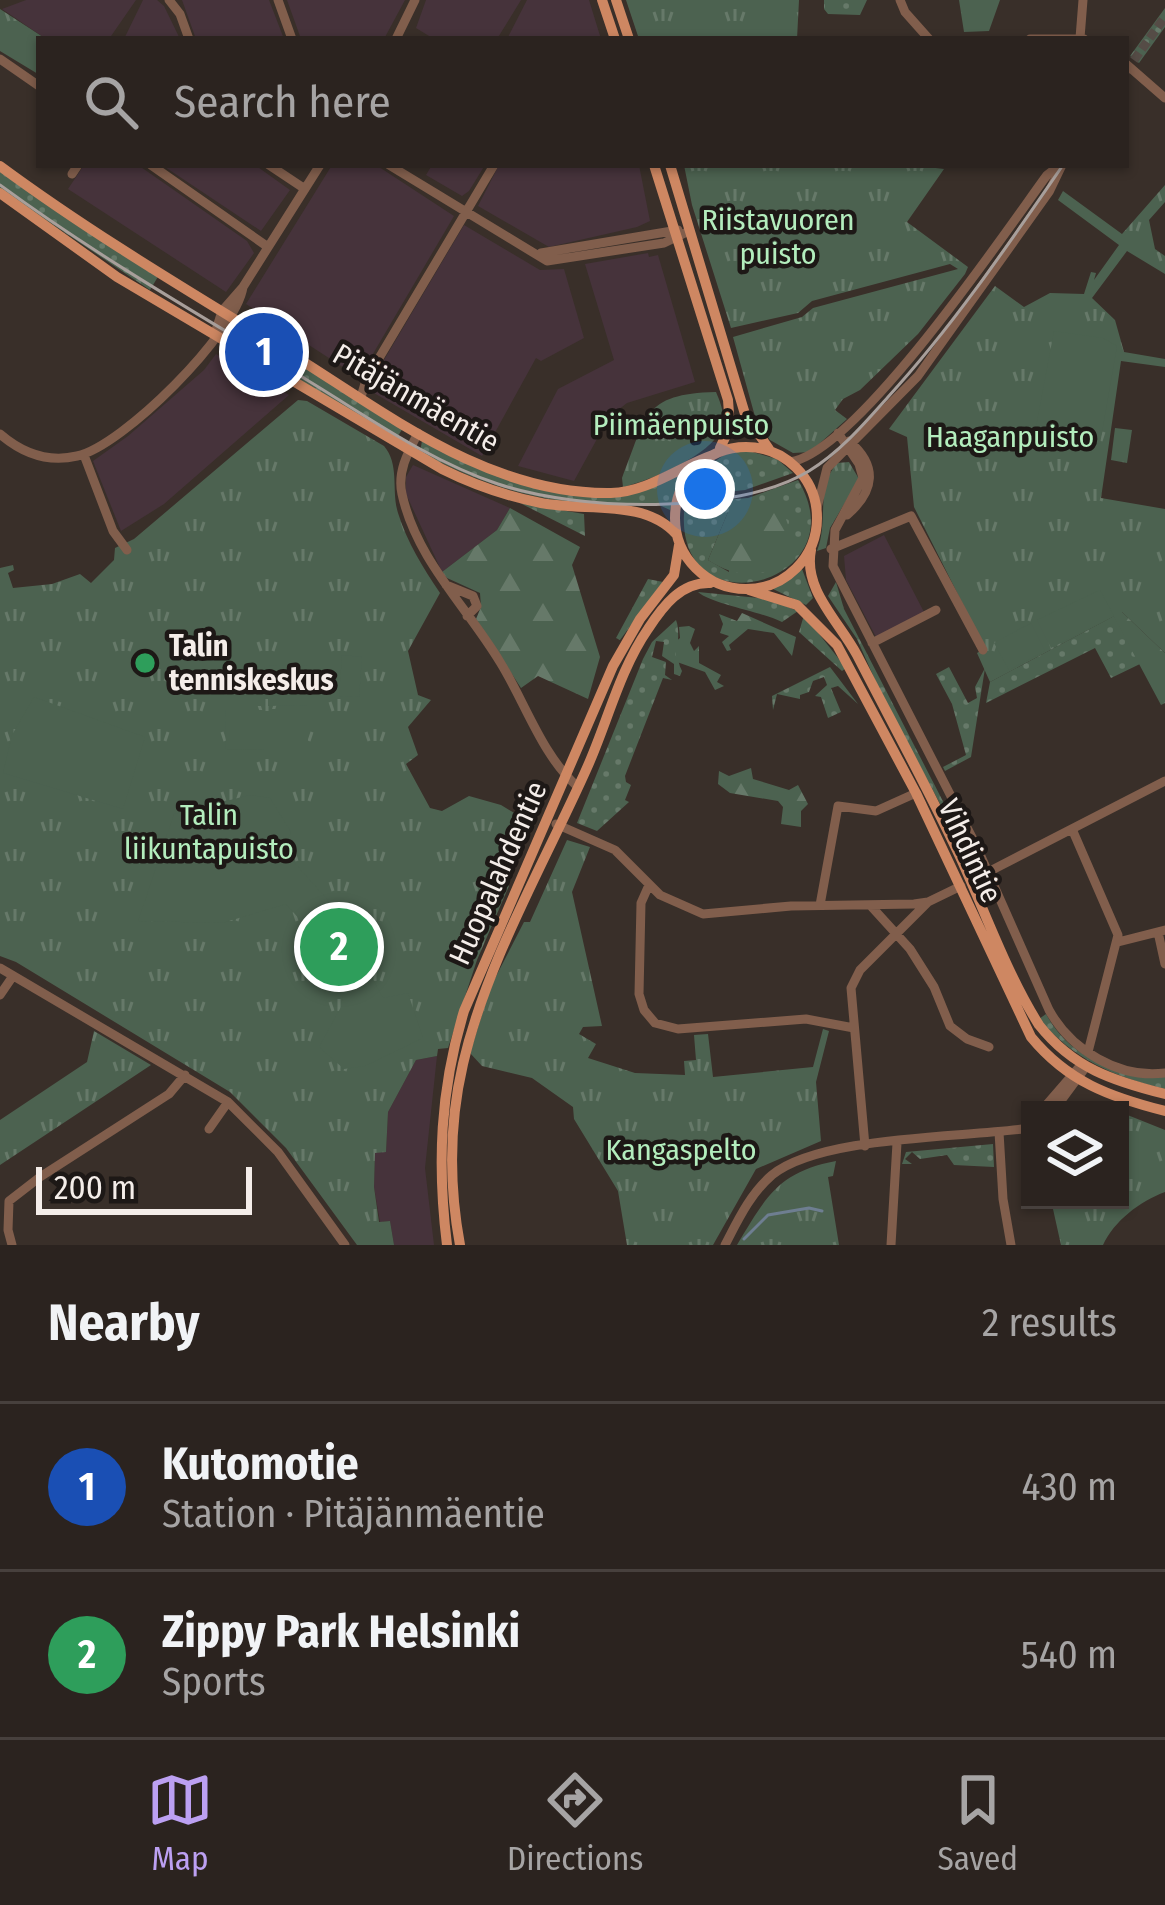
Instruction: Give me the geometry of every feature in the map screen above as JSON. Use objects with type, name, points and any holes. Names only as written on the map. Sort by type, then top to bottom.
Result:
[{"type":"main road","points":[[602,0],[614,36]]},
{"type":"main road","points":[[616,0],[628,36]]},
{"type":"main road","name":"Pitäjänmäentie","points":[[0,166],[110,244],[418,433],[498,472],[582,491],[632,490],[715,453]]},
{"type":"main road","points":[[655,168],[728,400],[730,427],[715,453],[684,487],[677,510],[678,540],[698,574],[710,583],[749,590],[779,580],[811,550],[817,508],[806,480],[769,449],[745,414],[671,168]]},
{"type":"main road","name":"Pitäjänmäentie","points":[[0,193],[117,277],[464,480],[545,504],[652,515],[678,540]]},
{"type":"main road","points":[[715,453],[742,446],[769,449]]},
{"type":"main road","name":"Huopalahdentie","points":[[460,1245],[452,1150],[463,1064],[476,1015],[626,640],[674,575],[678,540]]},
{"type":"main road","name":"Vihdintie","points":[[811,550],[814,587],[848,638],[1029,1010],[1058,1048],[1083,1066],[1118,1083],[1165,1094]]},
{"type":"main road","name":"Huopalahdentie","points":[[447,1245],[441,1128],[452,1053],[476,978],[554,824],[578,788],[637,646],[675,596],[690,586],[710,583]]},
{"type":"main road","name":"Vihdintie","points":[[749,590],[787,600],[825,629],[856,677],[967,886],[1023,1024],[1048,1057],[1074,1078],[1113,1097],[1165,1111]]},
{"type":"street","points":[[170,0],[188,36]]},
{"type":"street","points":[[278,0],[291,36]]},
{"type":"street","points":[[398,36],[416,0]]},
{"type":"street","points":[[900,0],[926,36]]},
{"type":"street","points":[[1082,36],[1083,0]]},
{"type":"street","points":[[0,59],[36,84]]},
{"type":"street","points":[[1129,67],[1165,98]]},
{"type":"street","points":[[155,168],[268,247]]},
{"type":"street","points":[[274,168],[305,188]]},
{"type":"street","points":[[0,434],[39,457],[84,455],[107,442],[191,370],[227,314],[241,302],[243,287],[318,168]]},
{"type":"street","points":[[394,168],[539,253],[689,231]]},
{"type":"street","points":[[356,394],[492,168]]},
{"type":"street","points":[[790,462],[814,454],[838,433],[942,321],[1057,168]]},
{"type":"street","points":[[817,508],[825,472],[925,366],[1049,192],[1060,168]]},
{"type":"street","points":[[418,433],[401,480],[404,502],[445,584],[500,662],[567,778],[578,788]]},
{"type":"street","points":[[831,549],[863,478],[850,447],[838,433]]},
{"type":"street","points":[[84,455],[113,531],[128,550]]},
{"type":"street","points":[[831,549],[905,516],[914,518],[983,650]]},
{"type":"street","name":"Vihdintie","points":[[831,549],[837,577],[989,874],[1051,1014],[1060,1029],[1088,1052]]},
{"type":"street","points":[[872,643],[935,610]]},
{"type":"street","points":[[554,824],[626,857],[649,885],[677,904],[707,914],[928,902],[1165,781]]},
{"type":"street","points":[[820,905],[838,806],[876,811],[916,793]]},
{"type":"street","points":[[1072,829],[1118,942],[1088,1052],[1125,1071],[1165,1073]]},
{"type":"street","points":[[649,885],[641,903],[639,994],[655,1023],[678,1029],[806,1019],[854,1028]]},
{"type":"street","points":[[865,1146],[851,988],[855,977],[928,902]]},
{"type":"street","points":[[870,904],[897,933],[934,987],[950,1026],[989,1047]]},
{"type":"street","points":[[1118,942],[1161,931],[1165,964]]},
{"type":"street","points":[[0,968],[228,1102],[278,1151],[345,1245]]},
{"type":"street","points":[[0,995],[13,976]]},
{"type":"street","points":[[1060,1101],[1083,1066]]},
{"type":"street","points":[[12,1245],[9,1201],[169,1094],[185,1075]]},
{"type":"street","points":[[1051,1101],[1074,1078]]},
{"type":"street","points":[[209,1129],[228,1102]]},
{"type":"street","points":[[725,1245],[750,1200],[778,1171],[811,1155],[1021,1128]]},
{"type":"street","points":[[999,1132],[1011,1245]]},
{"type":"street","points":[[891,1245],[897,1143]]},
{"type":"shaded area","points":[[26,0],[136,0],[111,36],[42,36],[2,9]]},
{"type":"shaded area","points":[[143,0],[157,0],[179,36],[125,36]]},
{"type":"shaded area","points":[[182,0],[269,0],[283,36],[195,36]]},
{"type":"shaded area","points":[[287,0],[405,0],[386,36],[300,36]]},
{"type":"shaded area","points":[[426,0],[521,0],[499,36],[429,36],[416,28]]},
{"type":"shaded area","points":[[527,0],[589,0],[600,36],[509,36]]},
{"type":"shaded area","points":[[82,168],[142,168],[247,241],[254,253],[226,292],[68,189]]},
{"type":"shaded area","points":[[166,168],[259,168],[290,190],[261,231]]},
{"type":"shaded area","points":[[330,168],[381,168],[454,216],[367,364],[355,375],[246,304]]},
{"type":"shaded area","points":[[430,168],[483,168],[462,196],[426,175]]},
{"type":"shaded area","points":[[497,168],[640,168],[650,221],[549,247],[478,206]]},
{"type":"shaded area","points":[[464,225],[540,270],[564,269],[584,338],[541,361],[536,358],[482,456],[374,393],[378,370]]},
{"type":"shaded area","points":[[648,253],[649,257],[658,255],[695,382],[627,403],[609,417],[574,481],[518,466],[558,389],[614,360],[585,264]]},
{"type":"shaded area","points":[[216,354],[289,395],[164,504],[121,531],[93,461],[204,370]]},
{"type":"shaded area","points":[[413,465],[510,508],[497,530],[442,572],[406,494],[406,477]]},
{"type":"shaded area","points":[[884,535],[924,612],[876,637],[846,580],[844,556]]},
{"type":"shaded area","points":[[437,1056],[425,1168],[434,1245],[394,1245],[390,1221],[380,1222],[375,1152],[386,1152],[388,1112],[416,1060]]},
{"type":"green space","points":[[626,0],[799,0],[797,36],[638,36]]},
{"type":"green space","points":[[824,0],[867,0],[860,15],[828,14]]},
{"type":"green space","points":[[959,0],[1000,0],[989,31],[964,32]]},
{"type":"green space","points":[[1165,8],[1165,27],[1139,63],[1130,56]]},
{"type":"green space","points":[[0,9],[41,36],[36,36],[36,73],[0,51]]},
{"type":"green space","name":"Riistavuoren puisto","points":[[685,168],[944,169],[907,222],[968,267],[918,334],[860,390],[843,399],[835,410],[847,419],[810,452],[793,453],[770,440],[756,420],[733,337],[802,317],[813,308],[958,269],[950,264],[812,301],[798,313],[731,328]]},
{"type":"green space","points":[[0,171],[159,275],[150,290],[0,189]]},
{"type":"green space","name":"Haaganpuisto","points":[[1165,185],[1165,202],[1149,220],[1155,249],[1165,256],[1165,274],[1127,251],[1092,298],[1115,320],[1124,352],[1165,359],[1165,367],[1121,361],[1101,498],[1165,509],[1165,653],[1122,612],[990,682],[977,653],[985,648],[914,507],[907,437],[889,429],[995,286],[1024,307],[1050,293],[1084,294],[1091,272],[1096,273],[1094,280],[1119,245],[1058,200],[1063,191],[1122,234]]},
{"type":"green space","points":[[1054,331],[1103,338],[1117,346],[1100,444],[1035,432]]},
{"type":"green space","points":[[291,358],[403,428],[396,439],[283,371]]},
{"type":"green space","name":"Piimäenpuisto","points":[[716,392],[723,419],[715,439],[678,466],[623,487],[622,478],[651,412],[674,398]]},
{"type":"green space","name":"Talin liikuntapuisto","points":[[298,400],[384,446],[392,461],[402,524],[440,593],[408,651],[418,695],[431,700],[408,727],[418,755],[406,764],[430,808],[442,811],[469,796],[501,805],[531,823],[503,880],[509,886],[477,960],[448,1048],[438,1049],[437,1056],[416,1060],[388,1112],[386,1152],[375,1153],[374,1187],[379,1222],[390,1221],[394,1245],[357,1245],[286,1148],[230,1092],[0,956],[0,568],[13,565],[8,573],[13,588],[52,584],[80,574],[91,583],[114,560],[115,548],[134,539]]},
{"type":"green space","points":[[1115,428],[1132,430],[1127,463],[1111,460]]},
{"type":"green space","points":[[422,441],[477,467],[617,497],[689,468],[679,481],[670,510],[657,504],[562,501],[507,489],[450,467],[420,452]]},
{"type":"green space","points":[[742,449],[777,459],[793,473],[745,490],[688,496],[710,466]]},
{"type":"green space","name":"Haaganpuisto","points":[[849,462],[859,479],[830,528],[826,548],[817,551],[826,483],[837,463]]},
{"type":"green space","points":[[798,480],[811,517],[805,547],[786,569],[759,581],[730,582],[704,570],[687,544],[685,503],[748,498]],"holes":[[[728,512],[729,572],[708,560]]]},
{"type":"green space","points":[[779,500],[795,544],[778,565],[745,574],[708,560],[728,512]]},
{"type":"green space","points":[[520,503],[584,514],[585,536]]},
{"type":"green space","points":[[510,508],[580,547],[572,565],[600,657],[588,699],[538,676],[521,688],[476,619],[480,593],[442,572],[497,530]]},
{"type":"green space","points":[[802,569],[813,598],[806,605],[771,588]]},
{"type":"green space","points":[[648,579],[663,582],[620,640],[616,638]]},
{"type":"green space","points":[[836,582],[844,609],[967,848],[973,847],[984,872],[979,877],[857,639],[828,596]]},
{"type":"green space","points":[[1100,590],[1114,616],[1051,648],[1037,620]]},
{"type":"green space","points":[[1100,591],[1165,653],[1165,703],[1161,705]]},
{"type":"green space","points":[[698,592],[768,599],[798,611],[782,622]]},
{"type":"green space","points":[[742,613],[796,637],[792,656],[774,633],[748,629],[727,651],[722,642],[729,636],[720,633],[719,614],[737,621]]},
{"type":"green space","points":[[804,615],[846,668],[842,671],[799,632]]},
{"type":"green space","points":[[1114,616],[1140,664],[1111,678],[1095,648],[986,703],[990,682]]},
{"type":"green space","points":[[676,620],[682,671],[680,676],[674,674],[674,664],[662,656],[664,642],[656,641],[652,657],[666,662],[665,675],[672,680],[663,678],[625,776],[631,785],[625,800],[629,802],[597,831],[577,823],[643,659],[652,642]]},
{"type":"green space","points":[[1031,623],[1045,651],[1009,670],[994,643]]},
{"type":"green space","points":[[679,627],[695,629],[690,643],[694,651],[699,646],[699,663],[721,675],[717,682],[724,686],[715,690],[705,672],[677,662],[674,643],[680,638]]},
{"type":"green space","points":[[342,655],[362,657],[359,697],[339,696]]},
{"type":"green space","points":[[308,665],[308,705],[268,706],[268,666]]},
{"type":"green space","points":[[225,666],[264,666],[265,706],[225,706]]},
{"type":"green space","points":[[830,667],[858,704],[838,686],[831,688],[841,712],[828,718],[821,697],[815,696],[827,685],[824,677],[813,681],[800,699],[777,694],[773,710],[772,696]]},
{"type":"green space","points":[[949,667],[968,703],[977,698],[975,687],[985,668],[971,757],[945,771],[943,767],[966,755],[952,704],[936,674]]},
{"type":"green space","points":[[34,697],[145,737],[123,809],[3,773],[12,735]]},
{"type":"green space","points":[[269,709],[308,709],[308,749],[269,749]]},
{"type":"green space","points":[[225,710],[265,710],[265,749],[226,750]]},
{"type":"green space","points":[[751,768],[753,779],[789,790],[798,785],[808,804],[801,811],[801,827],[781,824],[783,807],[778,801],[730,793],[718,784],[719,771],[729,776]]},
{"type":"green space","points":[[250,795],[270,798],[291,832],[283,850],[334,907],[383,998],[408,993],[423,1038],[365,1066],[344,1069],[319,1047],[341,1007],[347,973],[286,904],[222,923],[138,921],[174,814]]},
{"type":"green space","name":"Kangaspelto","points":[[567,840],[590,847],[572,892],[602,1026],[583,1027],[579,1034],[596,1044],[588,1058],[635,1073],[685,1075],[684,1061],[696,1060],[694,1035],[708,1034],[713,1077],[813,1067],[823,1029],[829,1031],[816,1082],[821,1141],[756,1169],[713,1245],[627,1245],[618,1191],[574,1119],[573,1107],[532,1078],[482,1066],[470,1053],[491,986],[524,922],[530,922]]},
{"type":"green space","points":[[1046,1014],[1082,1053],[1129,1071],[1165,1076],[1165,1089],[1111,1072],[1081,1056],[1039,1019]]},
{"type":"green space","points":[[94,1031],[151,1065],[0,1165],[0,1120],[87,1062]]},
{"type":"green space","points":[[1129,1116],[1165,1130],[1165,1192],[1129,1213],[1103,1245],[1061,1245],[1053,1209],[1129,1209]]},
{"type":"green space","points":[[993,1144],[994,1167],[954,1165],[947,1155],[920,1159],[912,1152],[905,1159],[912,1164],[902,1164],[906,1152]]},
{"type":"green space","points":[[836,1161],[833,1176],[828,1177],[839,1245],[737,1245],[776,1189],[800,1172]]},
{"type":"waterway","points":[[744,1239],[768,1215],[809,1208],[822,1211]]},
{"type":"tunnel","points":[[1129,67],[1165,17]]},
{"type":"tram line","points":[[0,185],[151,286],[448,463],[531,493],[656,505],[740,496],[778,486],[831,455],[935,342],[1061,168]]},
{"type":"place","name":"Kutomotie","points":[[264,352]]},
{"type":"place","name":"Talin tenniskeskus","points":[[145,663]]},
{"type":"place","name":"Zippy Park Helsinki","points":[[339,947]]}]
